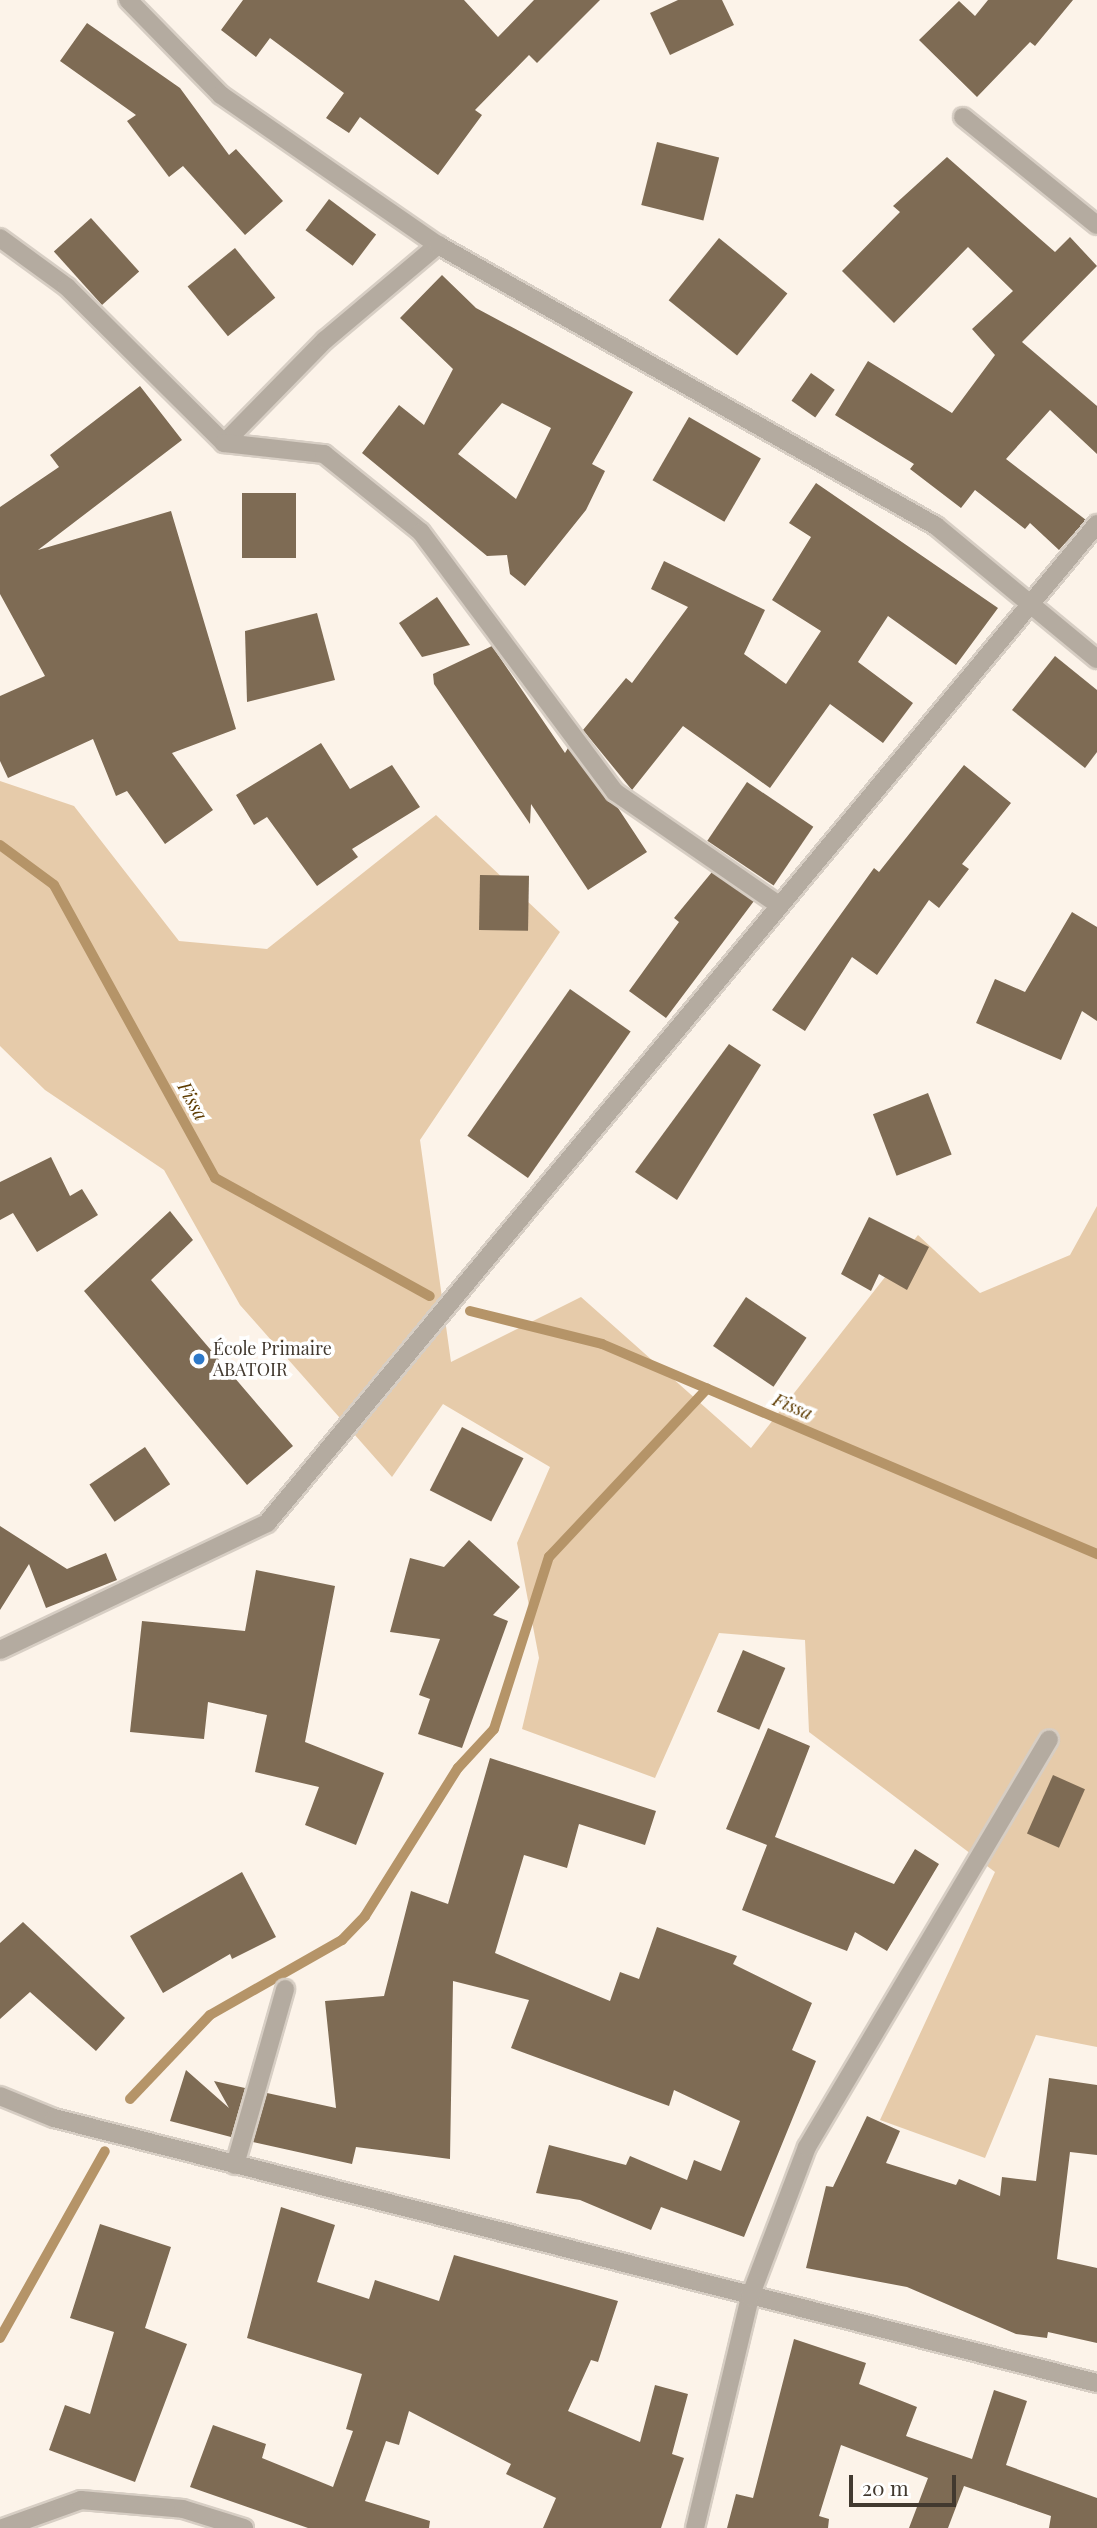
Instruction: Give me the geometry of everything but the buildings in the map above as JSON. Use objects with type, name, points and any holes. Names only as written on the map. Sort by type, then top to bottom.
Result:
[{"type":"street","points":[[128,0],[221,94],[439,245],[936,526],[1097,659]]},
{"type":"street","points":[[963,117],[1097,226]]},
{"type":"street","points":[[0,238],[66,287],[224,443],[324,454],[421,532],[615,792],[779,905]]},
{"type":"street","points":[[224,443],[326,340],[439,245]]},
{"type":"street","points":[[0,1650],[267,1522],[1097,524]]},
{"type":"street","points":[[695,2528],[750,2297],[807,2147],[1049,1739]]},
{"type":"street","points":[[235,2165],[285,1989]]},
{"type":"street","points":[[0,2096],[54,2118],[1097,2383]]},
{"type":"street","points":[[3,2528],[81,2500],[183,2510],[244,2528]]},
{"type":"shaded area","points":[[0,781],[74,806],[179,941],[267,949],[436,815],[560,932],[420,1140],[451,1362],[581,1297],[751,1448],[918,1235],[980,1293],[1070,1255],[1097,1206],[1097,2047],[1036,2035],[985,2158],[880,2120],[995,1872],[809,1732],[805,1640],[719,1633],[655,1778],[522,1729],[539,1658],[517,1543],[550,1467],[443,1404],[392,1477],[240,1305],[164,1170],[45,1090],[0,1046]]},
{"type":"waterway","name":"Fissa","points":[[0,845],[54,885],[215,1178],[430,1296]]},
{"type":"waterway","name":"Fissa","points":[[470,1311],[602,1344],[1097,1554]]},
{"type":"waterway","points":[[130,2099],[210,2015],[342,1940],[365,1916],[458,1768],[494,1729],[549,1557],[707,1389]]},
{"type":"waterway","points":[[0,2338],[105,2151]]},
{"type":"place","name":"École Primaire ABATOIR","points":[[199,1359]]}]
